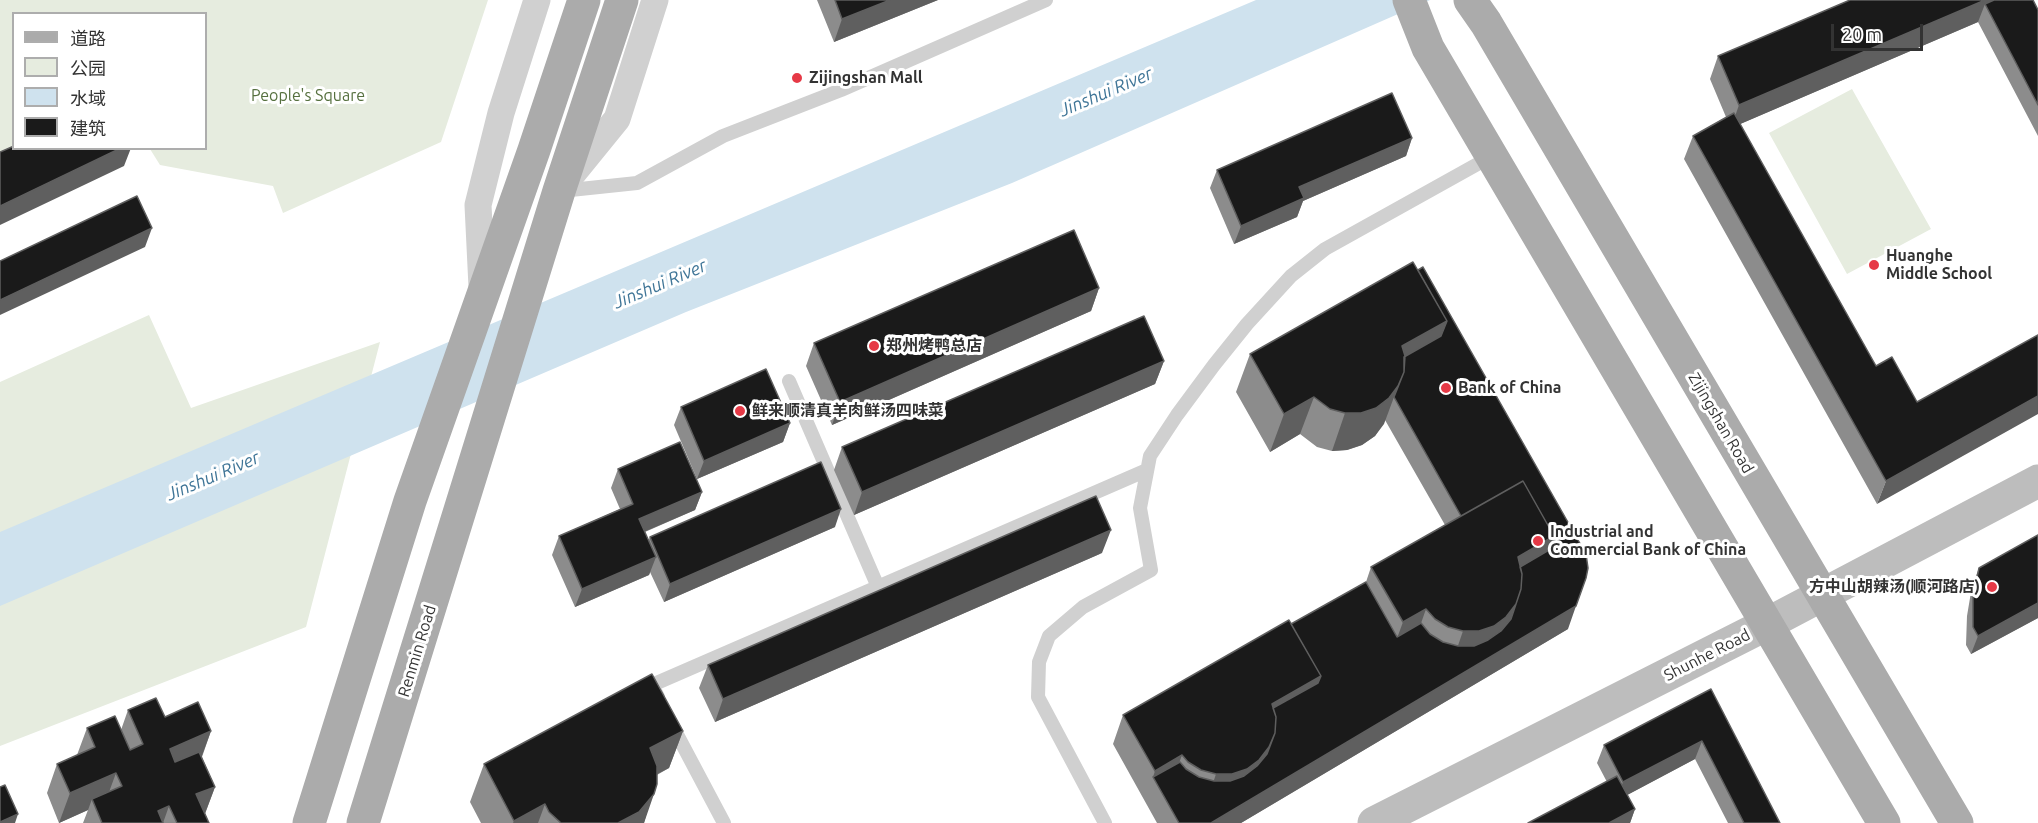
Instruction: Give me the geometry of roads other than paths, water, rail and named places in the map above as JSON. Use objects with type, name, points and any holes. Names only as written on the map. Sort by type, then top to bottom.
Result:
[{"type":"main road","points":[[309,823],[410,501],[534,150],[584,0]]},
{"type":"main road","name":"Renmin Road","points":[[363,823],[559,191],[622,0]]},
{"type":"main road","points":[[1396,0],[1428,48],[1884,823]]},
{"type":"main road","points":[[1409,0],[1428,48]]},
{"type":"main road","name":"Zijingshan Road","points":[[1478,8],[1957,823]]},
{"type":"street","points":[[482,297],[478,205],[501,113],[537,0]]},
{"type":"street","points":[[559,191],[617,119],[655,0]]},
{"type":"street","name":"Shunhe Road","points":[[1374,823],[1767,624],[2038,481]]},
{"type":"lane","points":[[559,191],[638,183],[723,136],[841,90],[1046,0]]},
{"type":"lane","points":[[1105,823],[1038,697],[1039,662],[1049,636],[1083,607],[1150,570],[1140,508],[1150,456],[1177,415],[1247,324],[1291,276],[1325,249],[1492,156]]},
{"type":"lane","points":[[789,381],[879,587]]},
{"type":"lane","points":[[724,823],[652,686],[1147,470]]},
{"type":"water","name":"Jinshui River","points":[[1256,0],[1430,0],[1012,183],[686,312],[0,606],[0,532]]},
{"type":"place","name":"Zijingshan Mall","points":[[797,78]]},
{"type":"place","name":"Huanghe Middle School","points":[[1874,265]]},
{"type":"place","name":"郑州烤鸭总店","points":[[874,346]]},
{"type":"place","name":"Bank of China","points":[[1446,388]]},
{"type":"place","name":"鲜来顺清真羊肉鲜汤四味菜","points":[[740,411]]},
{"type":"place","name":"Industrial and Commercial Bank of China","points":[[1538,541]]},
{"type":"place","name":"方中山胡辣汤(顺河路店)","points":[[1992,587]]},
{"type":"park label","name":"People's Square","points":[[308,96]]}]
